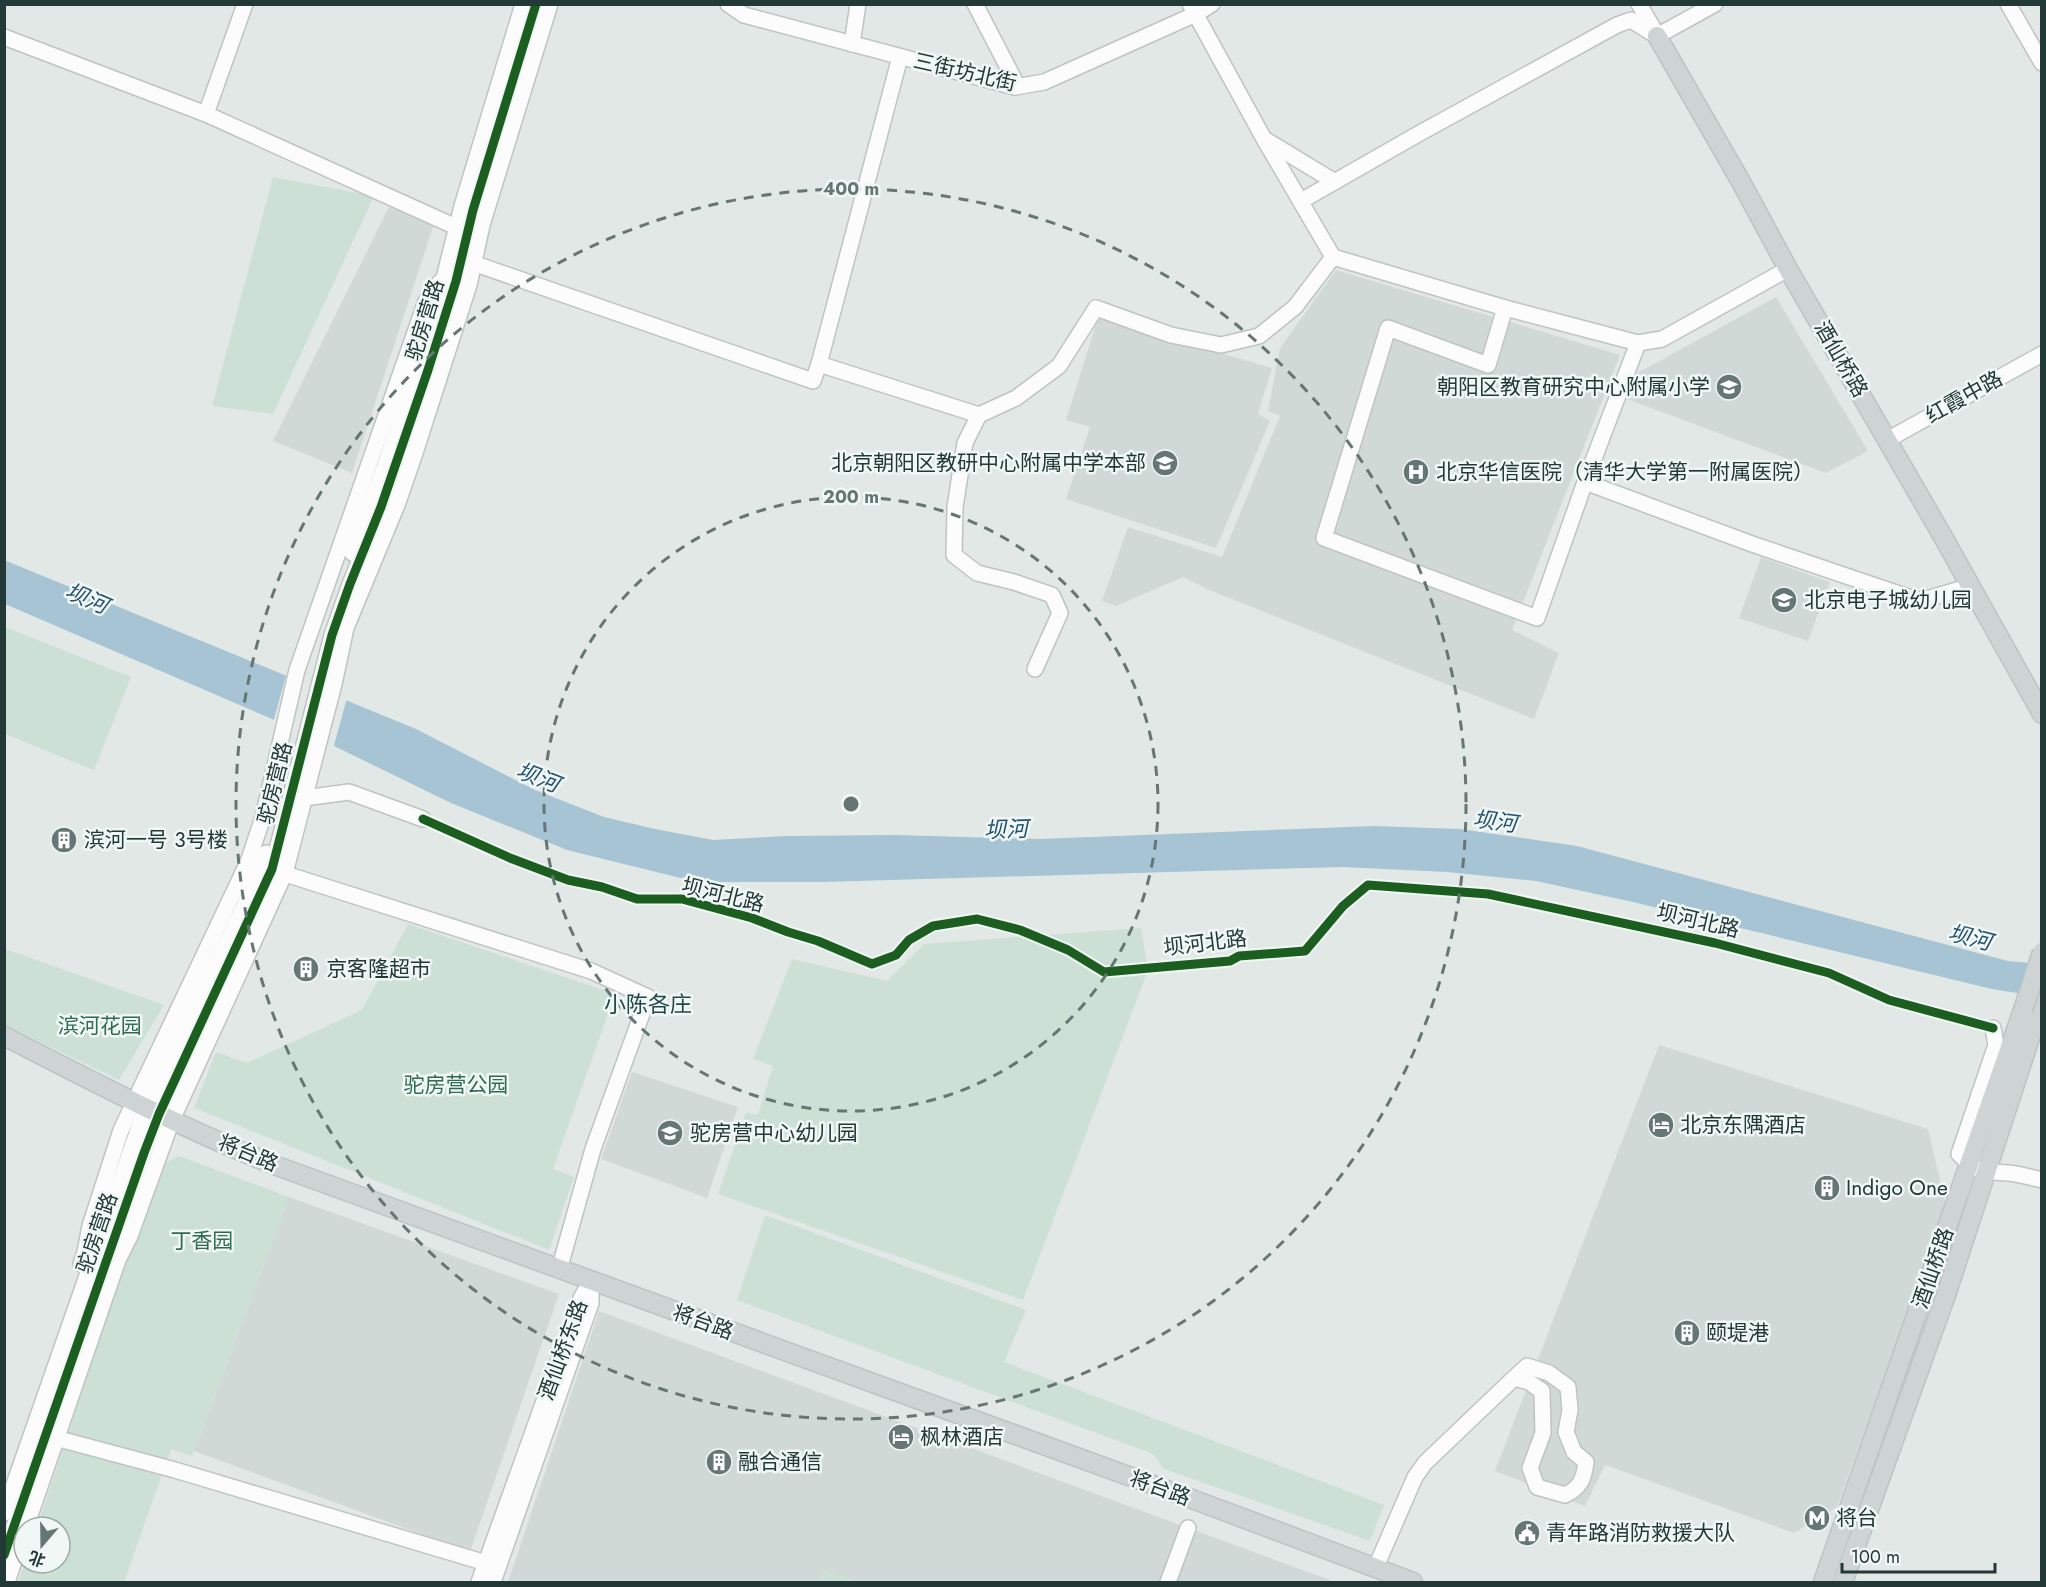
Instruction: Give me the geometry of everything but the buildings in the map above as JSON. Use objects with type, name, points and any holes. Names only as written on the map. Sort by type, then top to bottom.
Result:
[{"type":"main road","name":"酒仙桥路","points":[[1657,36],[2042,714]]},
{"type":"main road","name":"酒仙桥路","points":[[1823,1582],[1978,1169],[2033,1007],[2042,952]]},
{"type":"main road","name":"酒仙桥路","points":[[1843,1582],[1946,1295],[1978,1169],[2036,1040],[2033,1007]]},
{"type":"main road","name":"将台路","points":[[4,1036],[153,1110],[277,1166],[1200,1502],[1405,1581]]},
{"type":"street","points":[[206,114],[245,4]]},
{"type":"street","name":"驼房营路","points":[[4,1513],[153,1110],[266,868],[303,753],[340,610],[381,507],[456,281],[468,261],[462,230],[523,4]]},
{"type":"street","name":"驼房营路","points":[[322,679],[330,615],[385,465],[536,4]]},
{"type":"street","points":[[550,4],[482,225],[468,261],[813,381],[900,57]]},
{"type":"street","name":"三街坊北街","points":[[729,4],[744,15],[1015,87],[1044,82],[1193,9],[1212,4]]},
{"type":"street","points":[[852,44],[858,4]]},
{"type":"street","points":[[975,4],[1014,79],[1015,87]]},
{"type":"street","name":"酒仙桥路","points":[[1639,4],[1657,36]]},
{"type":"street","points":[[1301,201],[1617,25],[1631,20],[1657,36],[1716,4]]},
{"type":"street","points":[[2008,4],[2042,63]]},
{"type":"street","points":[[1193,9],[1264,139],[1333,257],[1504,308],[1638,343],[1662,339],[1788,269]]},
{"type":"street","points":[[4,37],[206,114],[462,230]]},
{"type":"street","points":[[1264,139],[1335,182]]},
{"type":"street","points":[[1035,669],[1059,613],[1052,595],[977,573],[954,555],[955,507],[965,443],[979,416],[1016,398],[1059,366],[1096,308],[1171,335],[1221,345],[1259,336],[1295,307],[1333,257]]},
{"type":"street","points":[[266,868],[263,818],[297,670],[426,301],[447,272]]},
{"type":"street","points":[[1504,308],[1488,365],[1388,328],[1324,538],[1537,618],[1585,482],[1638,343]]},
{"type":"street","name":"红霞中路","points":[[1887,440],[2042,354]]},
{"type":"street","points":[[819,364],[979,416]]},
{"type":"street","points":[[1585,482],[1752,544],[1920,601],[1971,586]]},
{"type":"street","points":[[4,1486],[85,1252],[102,1185],[121,1130],[153,1110],[266,868],[304,798],[303,753]]},
{"type":"street","points":[[304,798],[349,792],[423,819]]},
{"type":"street","points":[[266,868],[414,913],[591,971],[648,997],[593,1149],[559,1269]]},
{"type":"street","points":[[1993,1028],[1996,1045],[1959,1154],[1978,1169],[2042,1180]]},
{"type":"street","name":"驼房营路","points":[[4,1555],[51,1437],[144,1154],[153,1110]]},
{"type":"street","name":"酒仙桥东路","points":[[479,1582],[581,1298],[591,1281]]},
{"type":"street","name":"酒仙桥东路","points":[[493,1582],[591,1302],[591,1281]]},
{"type":"street","points":[[1375,1569],[1415,1477],[1425,1463],[1514,1378],[1527,1366],[1549,1373],[1568,1387],[1570,1410],[1566,1432],[1575,1452],[1586,1462],[1584,1478],[1576,1490],[1565,1495],[1537,1486],[1530,1468],[1544,1433],[1542,1391],[1529,1382],[1514,1378]]},
{"type":"street","points":[[29,1515],[51,1437],[174,1470],[486,1563]]},
{"type":"street","points":[[1168,1582],[1188,1528]]},
{"type":"street","points":[[7,1582],[12,1567]]},
{"type":"shaded area","points":[[389,207],[434,224],[352,473],[273,441]]},
{"type":"shaded area","name":"北京华信医院（清华大学第一附属医院）","points":[[1336,270],[1620,355],[1512,630],[1559,653],[1534,719],[1209,590],[1183,577],[1116,606],[1102,601],[1128,527],[1222,557],[1280,416],[1268,411],[1280,348]]},
{"type":"shaded area","name":"朝阳区教育研究中心附属小学","points":[[1776,297],[1868,451],[1826,473],[1624,398],[1632,376]]},
{"type":"shaded area","name":"北京朝阳区教研中心附属中学本部","points":[[1098,318],[1272,368],[1258,414],[1270,421],[1216,548],[1066,499],[1090,427],[1066,420]]},
{"type":"shaded area","name":"北京电子城幼儿园","points":[[1761,557],[1830,582],[1808,641],[1739,618]]},
{"type":"shaded area","name":"颐堤港","points":[[1659,1045],[1928,1129],[1946,1205],[1837,1507],[1794,1533],[1605,1465],[1585,1506],[1495,1471]]},
{"type":"shaded area","name":"驼房营中心幼儿园","points":[[632,1072],[738,1107],[707,1198],[601,1159]]},
{"type":"shaded area","points":[[289,1197],[559,1294],[470,1552],[194,1451]]},
{"type":"shaded area","points":[[599,1311],[1335,1582],[508,1582]]},
{"type":"green space","points":[[273,177],[374,196],[273,414],[212,406]]},
{"type":"green space","points":[[5,627],[131,677],[94,770],[5,734]]},
{"type":"green space","name":"驼房营公园","points":[[408,924],[615,994],[553,1169],[574,1177],[549,1250],[194,1108],[216,1052],[247,1063],[362,1010]]},
{"type":"green space","points":[[1141,928],[1148,970],[1023,1300],[718,1194],[746,1113],[758,1115],[773,1066],[753,1059],[792,959],[887,981],[924,944]]},
{"type":"green space","name":"滨河花园","points":[[5,949],[164,1005],[119,1080],[5,1025]]},
{"type":"green space","name":"丁香园","points":[[179,1156],[289,1197],[192,1456],[171,1449],[124,1582],[18,1582],[21,1575],[72,1575],[72,1515],[41,1515],[157,1167]]},
{"type":"green space","points":[[765,1215],[1026,1310],[1004,1362],[1384,1505],[1370,1541],[1164,1469],[1153,1454],[737,1300]]},
{"type":"green space","points":[[824,1570],[859,1582],[819,1582]]},
{"type":"water","name":"坝河","points":[[4,560],[416,729],[535,790],[604,817],[655,829],[713,840],[787,836],[895,835],[1040,839],[1374,826],[1460,829],[1577,846],[2008,961],[2041,964],[2041,997],[1992,989],[1633,902],[1536,881],[1447,872],[1343,867],[822,882],[697,882],[567,850],[451,803],[330,744],[5,604]]},
{"type":"pier","points":[[287,672],[347,698],[333,749],[273,723]]},
{"type":"cycle path","points":[[4,1555],[159,1114],[272,869],[332,635],[381,507],[428,370],[456,281],[473,210],[536,4]]},
{"type":"cycle path","name":"坝河北路","points":[[423,819],[510,858],[568,880],[602,887],[637,899],[682,899],[752,918],[818,941],[872,964],[896,955],[909,940],[933,926],[977,919],[1020,930],[1068,950],[1104,972],[1230,961],[1239,956],[1305,951],[1343,906],[1368,885],[1488,894],[1715,943],[1829,973],[1889,1000],[1993,1028]]},
{"type":"place","name":"朝阳区教育研究中心附属小学","points":[[1729,387]]},
{"type":"place","name":"北京朝阳区教研中心附属中学本部","points":[[1165,463]]},
{"type":"place","name":"北京华信医院（清华大学第一附属医院）","points":[[1416,472]]},
{"type":"place","name":"北京电子城幼儿园","points":[[1784,600]]},
{"type":"place","name":"滨河一号 3号楼","points":[[64,840]]},
{"type":"place","name":"京客隆超市","points":[[306,969]]},
{"type":"place","name":"北京东隅酒店","points":[[1661,1125]]},
{"type":"place","name":"驼房营中心幼儿园","points":[[670,1133]]},
{"type":"place","name":"Indigo One","points":[[1827,1188]]},
{"type":"place","name":"颐堤港","points":[[1687,1333]]},
{"type":"place","name":"枫林酒店","points":[[901,1437]]},
{"type":"place","name":"融合通信","points":[[719,1462]]},
{"type":"place","name":"将台","points":[[1817,1518]]},
{"type":"place","name":"青年路消防救援大队","points":[[1527,1533]]},
{"type":"district","name":"小陈各庄","points":[[648,1004]]}]
